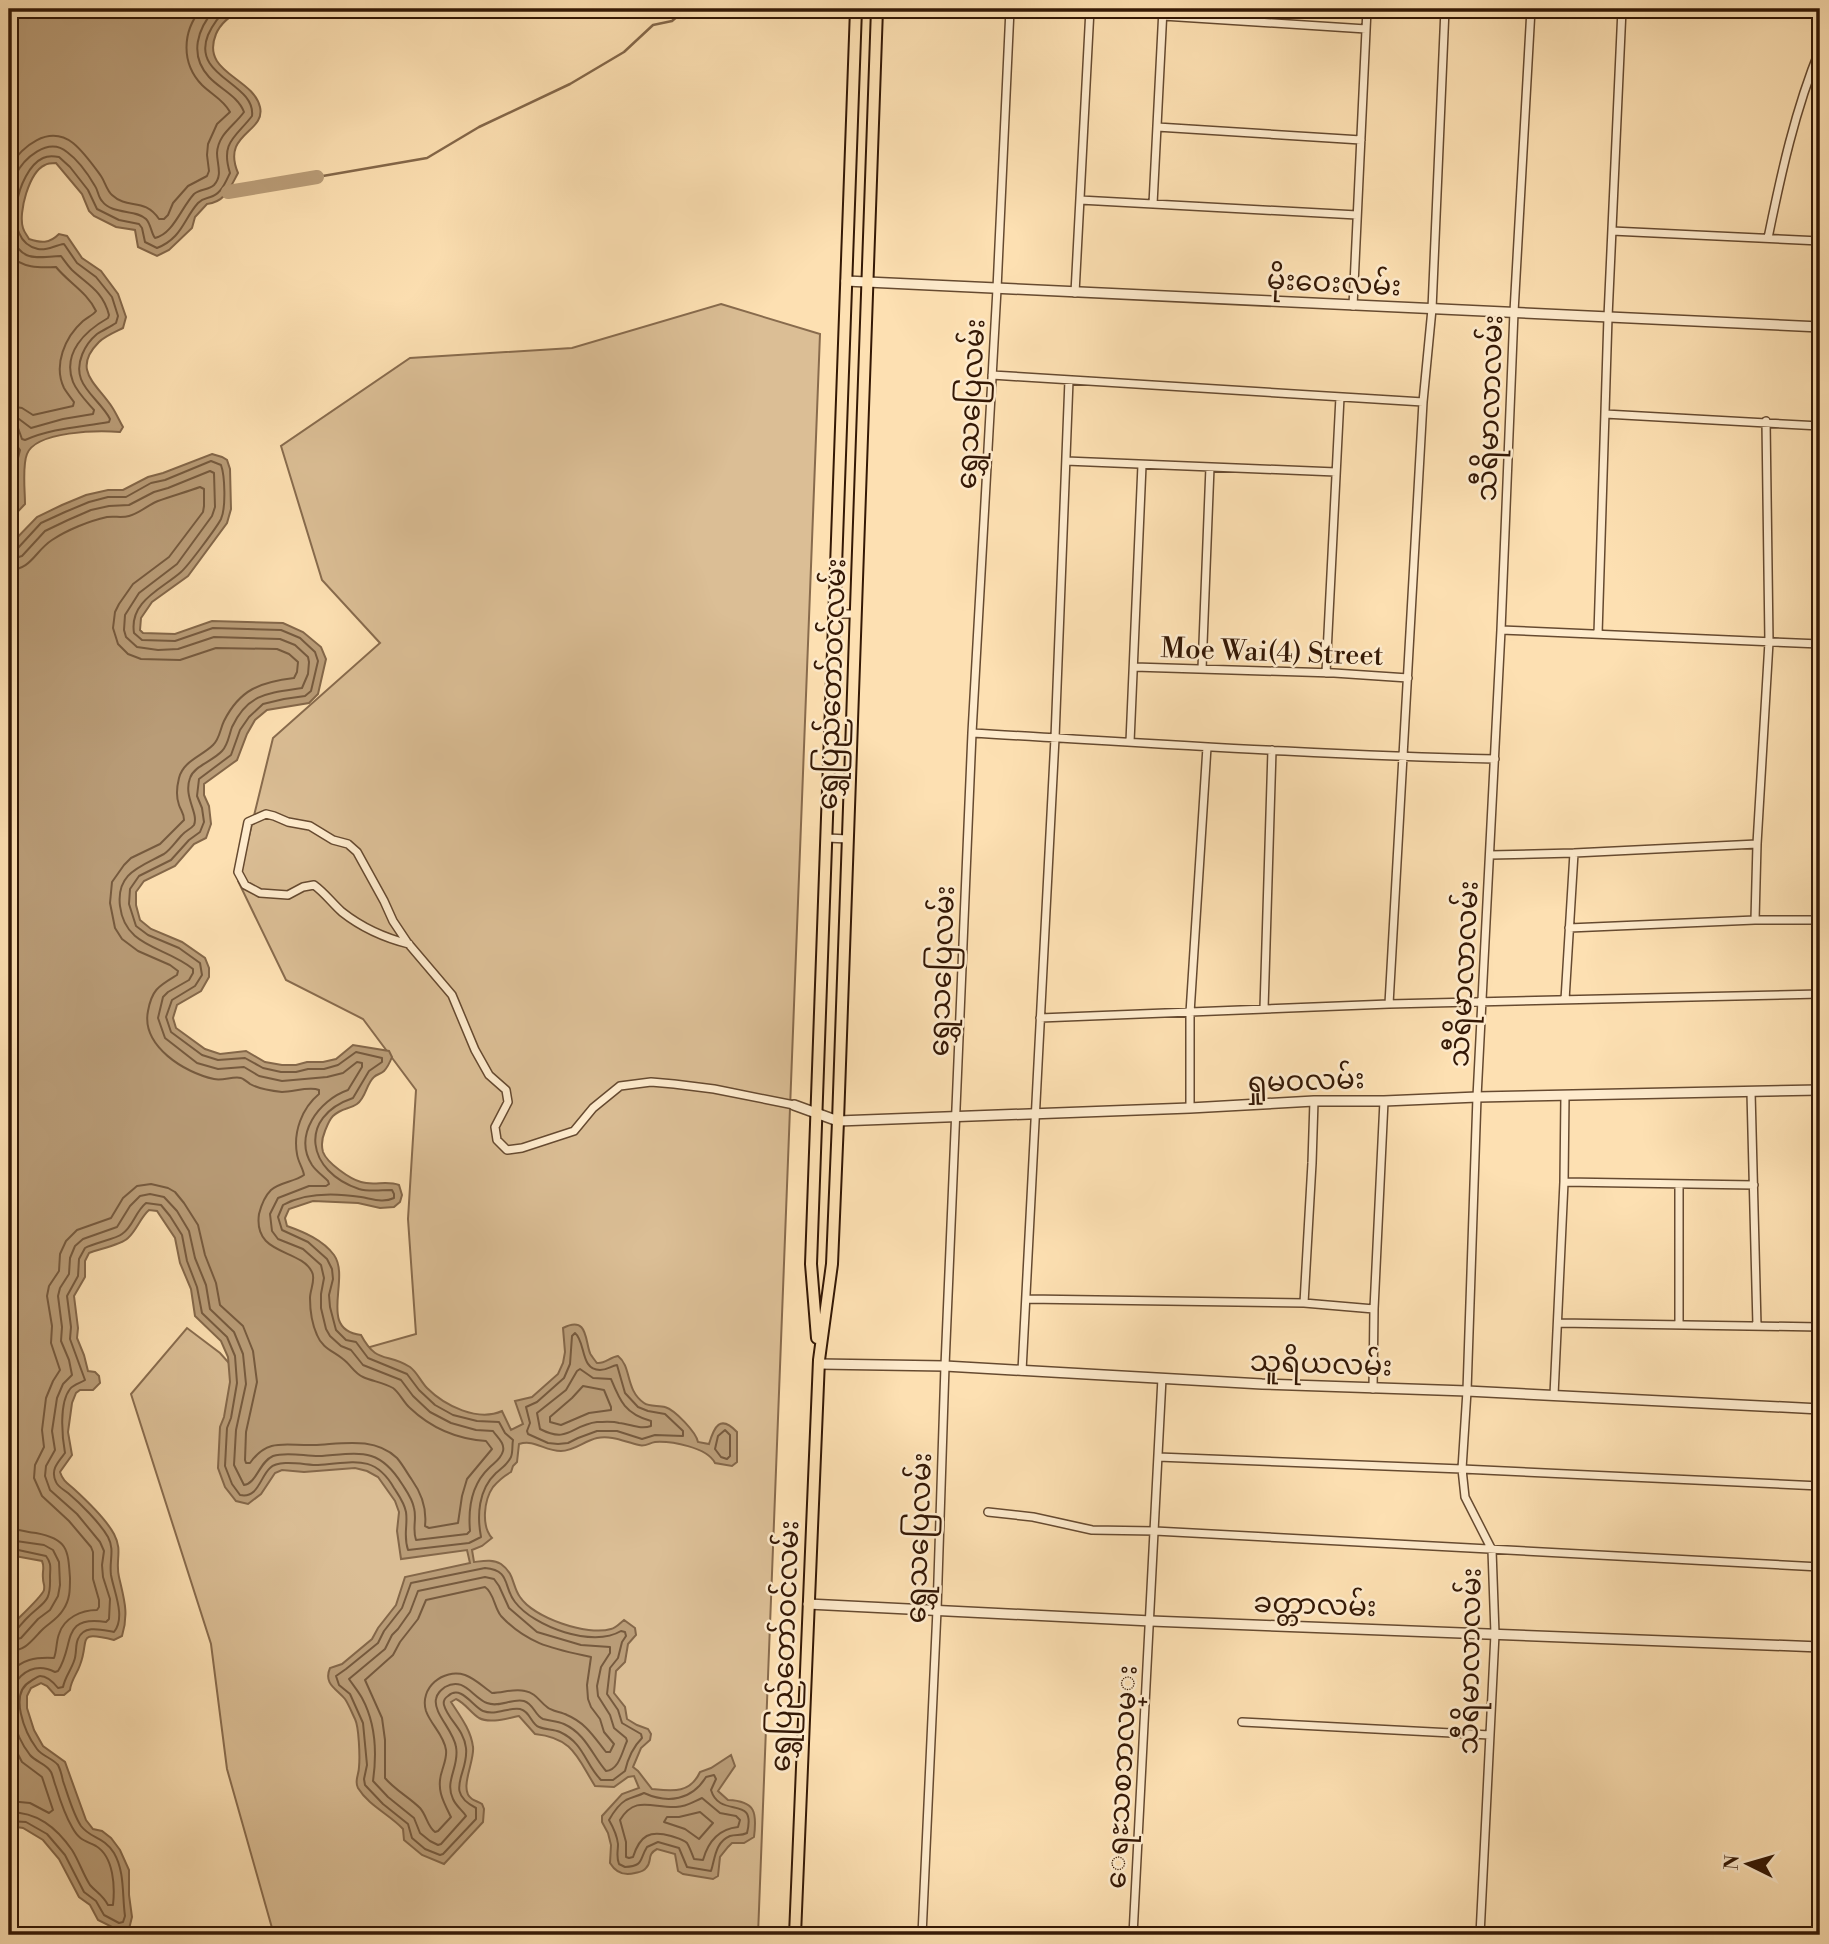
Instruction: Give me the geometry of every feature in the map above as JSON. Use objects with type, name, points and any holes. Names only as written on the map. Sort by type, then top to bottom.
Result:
[{"type":"main road","name":"ရွှေပြည်တော်ဝင်လမ်း","points":[[819,1362],[811,1264],[856,9]]},
{"type":"main road","name":"ရွှေပြည်တော်ဝင်လမ်း","points":[[795,1935],[819,1362],[832,1264],[877,9]]},
{"type":"street","name":"ရွှေသပြေလမ်း","points":[[922,1935],[972,733],[998,289],[1010,9]]},
{"type":"street","points":[[1075,293],[1090,9]]},
{"type":"street","points":[[1353,306],[1367,9]]},
{"type":"street","points":[[1389,1004],[1423,402],[1432,309],[1445,9]]},
{"type":"street","name":"သီရိမာလာလမ်း","points":[[1479,1935],[1495,1634],[1492,1550],[1465,1497],[1462,1469],[1514,312],[1531,9]]},
{"type":"street","points":[[1598,635],[1608,317],[1622,9]]},
{"type":"street","points":[[1153,204],[1163,12],[1366,29]]},
{"type":"street","points":[[1768,238],[1784,162],[1820,49]]},
{"type":"street","points":[[1157,127],[1361,140]]},
{"type":"street","points":[[1080,200],[1357,215]]},
{"type":"street","points":[[1612,231],[1820,241]]},
{"type":"street","name":"မိုးဝေးလမ်း","points":[[846,281],[1820,327]]},
{"type":"street","points":[[992,375],[1423,402]]},
{"type":"street","points":[[1022,1371],[1055,738],[1069,380]]},
{"type":"street","points":[[1326,673],[1340,397]]},
{"type":"street","points":[[1605,414],[1820,426]]},
{"type":"street","points":[[1755,920],[1769,642],[1766,421]]},
{"type":"street","points":[[1066,461],[1336,472]]},
{"type":"street","points":[[1130,743],[1142,465]]},
{"type":"street","points":[[1202,669],[1210,467]]},
{"type":"street","points":[[835,614],[856,614]]},
{"type":"street","points":[[1501,630],[1820,644]]},
{"type":"street","name":"Moe Wai(4) Street","points":[[1134,667],[1408,678]]},
{"type":"street","points":[[972,733],[1404,757],[1495,759]]},
{"type":"street","points":[[1190,1108],[1190,1013],[1207,747]]},
{"type":"street","points":[[1264,1009],[1272,750]]},
{"type":"street","points":[[409,944],[383,937],[344,914],[314,885],[288,895],[260,893],[245,885],[238,872],[248,822],[266,814],[310,826],[333,841],[348,844],[357,852],[393,921],[442,986],[452,995],[475,1050],[489,1075],[506,1090],[508,1102],[495,1127],[497,1140],[507,1150],[522,1148],[574,1131],[593,1108],[620,1086],[651,1082],[674,1084],[794,1105]]},
{"type":"street","points":[[827,838],[848,839]]},
{"type":"street","points":[[1490,855],[1757,844]]},
{"type":"street","points":[[1565,1000],[1574,853]]},
{"type":"street","points":[[1569,928],[1820,920]]},
{"type":"street","points":[[1040,1018],[1483,1001],[1820,994]]},
{"type":"street","name":"ရှုမဝလမ်း","points":[[794,1105],[838,1121],[1314,1101],[1820,1090]]},
{"type":"street","points":[[1751,1092],[1757,1326]]},
{"type":"street","points":[[1554,1395],[1559,1323],[1565,1095]]},
{"type":"street","points":[[1304,1303],[1314,1101]]},
{"type":"street","points":[[1373,1389],[1384,1101]]},
{"type":"street","points":[[1564,1182],[1754,1185]]},
{"type":"street","points":[[1679,1184],[1679,1325]]},
{"type":"street","points":[[1026,1299],[1304,1303],[1374,1309]]},
{"type":"street","points":[[1559,1323],[1820,1327]]},
{"type":"street","name":"သူရိယလမ်း","points":[[819,1362],[1820,1409]]},
{"type":"street","name":"ေရႊသစၥာလမ္း","points":[[1133,1935],[1162,1378]]},
{"type":"street","points":[[1158,1457],[1820,1486]]},
{"type":"street","points":[[988,1512],[1033,1517],[1092,1530],[1155,1531],[1820,1567]]},
{"type":"street","name":"ခတ္တာလမ်း","points":[[808,1604],[1151,1621],[1820,1647]]},
{"type":"street","points":[[1242,1722],[1490,1735]]},
{"type":"shaded area","points":[[721,304],[820,334],[758,1935],[274,1935],[227,1769],[211,1644],[131,1394],[187,1328],[220,1353],[246,1382],[416,1334],[408,1219],[416,1090],[363,1019],[286,980],[238,881],[273,738],[380,643],[322,580],[281,446],[410,358],[572,348]]},
{"type":"water","points":[[9,9],[243,9],[221,26],[213,47],[215,58],[221,66],[255,97],[260,107],[260,116],[235,149],[234,160],[238,173],[226,193],[213,203],[207,204],[195,217],[192,228],[169,250],[157,256],[138,247],[135,230],[116,227],[94,216],[82,194],[56,163],[45,165],[34,176],[26,193],[22,213],[23,228],[29,239],[45,242],[59,234],[67,236],[82,258],[101,271],[118,294],[126,317],[123,328],[99,342],[87,361],[87,369],[123,427],[120,432],[98,431],[55,436],[33,446],[27,454],[25,465],[25,504],[9,521],[9,442],[15,439],[14,434],[9,431]]},
{"type":"water","points":[[212,454],[227,460],[230,469],[231,509],[227,523],[188,576],[152,602],[141,618],[140,630],[143,633],[175,634],[212,621],[283,623],[303,632],[321,647],[326,659],[318,694],[309,703],[267,710],[255,720],[237,760],[204,784],[211,824],[206,838],[194,844],[175,866],[144,881],[136,892],[140,920],[151,929],[182,942],[205,958],[209,968],[209,977],[201,991],[177,1005],[173,1018],[176,1028],[205,1049],[220,1054],[246,1051],[265,1062],[282,1065],[336,1059],[353,1045],[389,1051],[392,1057],[388,1065],[371,1080],[360,1101],[339,1111],[330,1119],[322,1147],[329,1161],[356,1180],[399,1185],[402,1195],[400,1202],[394,1207],[380,1208],[358,1203],[313,1201],[289,1209],[285,1218],[287,1226],[319,1241],[334,1255],[338,1265],[337,1302],[341,1324],[348,1331],[361,1335],[372,1351],[410,1367],[434,1395],[452,1406],[483,1415],[502,1411],[511,1430],[523,1424],[515,1401],[532,1397],[558,1374],[565,1352],[563,1328],[577,1325],[584,1331],[590,1354],[597,1363],[618,1356],[638,1398],[646,1404],[665,1407],[674,1412],[689,1427],[698,1442],[709,1444],[713,1432],[722,1423],[737,1432],[737,1462],[732,1466],[715,1463],[711,1457],[697,1449],[670,1443],[641,1445],[603,1437],[561,1451],[530,1443],[519,1444],[517,1462],[511,1472],[493,1487],[488,1499],[485,1520],[492,1538],[472,1550],[474,1562],[495,1561],[506,1568],[520,1597],[527,1605],[549,1618],[589,1630],[611,1629],[624,1620],[635,1628],[636,1635],[628,1644],[625,1662],[616,1671],[614,1693],[625,1707],[627,1719],[648,1729],[651,1734],[633,1767],[652,1789],[686,1788],[700,1772],[731,1755],[735,1766],[718,1791],[728,1800],[744,1803],[753,1810],[754,1837],[744,1843],[732,1843],[728,1847],[720,1857],[718,1876],[713,1879],[683,1874],[678,1871],[675,1854],[657,1849],[644,1870],[627,1874],[615,1869],[610,1863],[611,1845],[602,1816],[622,1794],[639,1788],[634,1776],[614,1787],[595,1786],[578,1758],[566,1745],[548,1736],[535,1734],[519,1716],[494,1721],[483,1720],[456,1699],[451,1702],[468,1729],[473,1747],[467,1782],[468,1795],[482,1804],[484,1809],[483,1822],[444,1864],[422,1855],[404,1840],[403,1829],[363,1794],[356,1783],[359,1756],[356,1723],[345,1699],[328,1678],[330,1668],[342,1664],[372,1639],[396,1605],[405,1577],[470,1563],[467,1550],[401,1559],[397,1531],[399,1512],[395,1501],[378,1477],[355,1468],[304,1472],[282,1470],[275,1473],[261,1494],[248,1504],[236,1501],[225,1487],[218,1468],[220,1427],[230,1382],[228,1357],[221,1341],[195,1316],[191,1289],[180,1263],[175,1238],[157,1211],[149,1210],[128,1238],[89,1253],[85,1261],[85,1277],[74,1296],[77,1338],[88,1371],[99,1376],[100,1383],[93,1390],[80,1390],[76,1393],[68,1432],[72,1455],[60,1472],[65,1482],[101,1516],[117,1540],[118,1571],[125,1606],[122,1636],[114,1640],[94,1636],[86,1639],[79,1668],[70,1690],[64,1695],[55,1695],[41,1683],[31,1688],[27,1696],[27,1708],[34,1730],[43,1746],[65,1762],[86,1820],[93,1829],[102,1831],[111,1838],[129,1870],[132,1917],[129,1929],[120,1931],[98,1920],[90,1905],[79,1897],[59,1859],[43,1840],[23,1828],[9,1826],[9,1628],[39,1598],[44,1586],[42,1561],[9,1555],[9,546],[37,517],[62,505],[86,495],[123,490],[148,477]]},
{"type":"waterway","points":[[317,177],[427,158],[479,127],[570,84],[624,52],[653,25],[672,21],[681,9]]},
{"type":"waterway","points":[[228,192],[317,177]]}]
